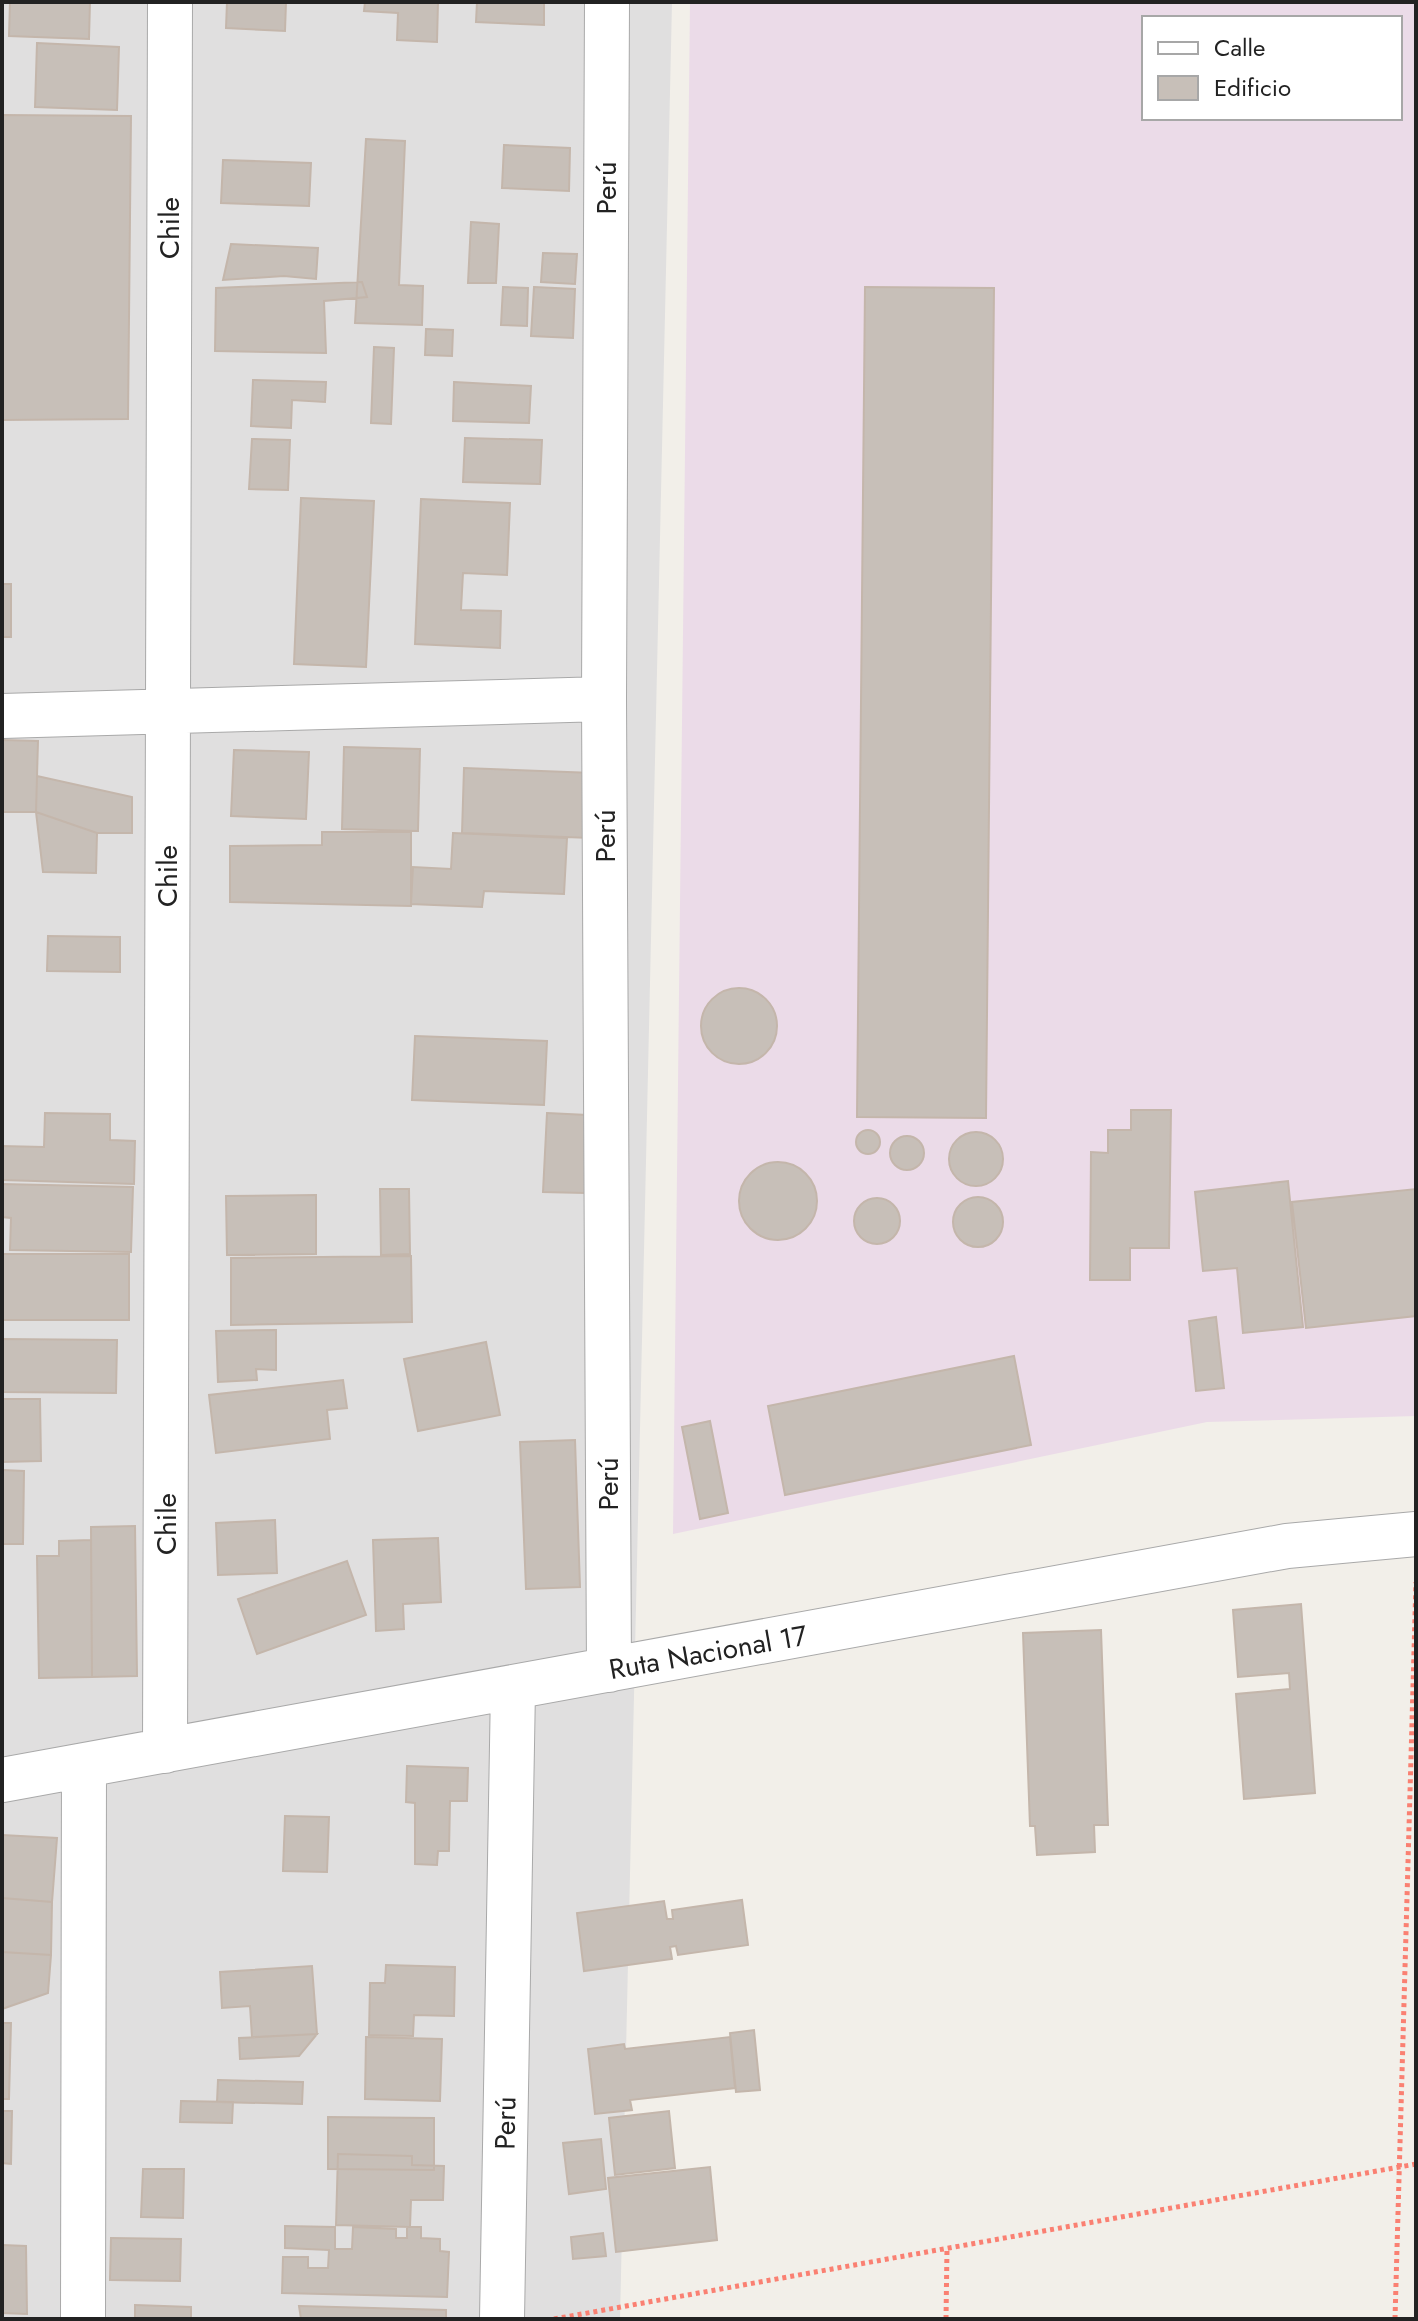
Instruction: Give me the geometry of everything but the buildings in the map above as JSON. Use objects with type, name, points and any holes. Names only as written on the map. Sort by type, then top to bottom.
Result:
[{"type":"street","name":"Chile","points":[[165,1751],[170,2]]},
{"type":"street","name":"Perú","points":[[607,2],[604,699],[609,1670]]},
{"type":"street","points":[[2,716],[604,699]]},
{"type":"street","name":"Ruta Nacional 17","points":[[2,1780],[1287,1546],[1416,1534]]},
{"type":"street","name":"Perú","points":[[502,2319],[513,1688]]},
{"type":"street","points":[[83,2319],[84,1766]]},
{"type":"path","points":[[1395,2319],[1416,1582]]},
{"type":"path","points":[[554,2319],[1416,2164]]},
{"type":"path","points":[[946,2319],[947,2248]]},
{"type":"shaded area","points":[[2,2],[672,2],[620,2319],[2,2319]]},
{"type":"shaded area","points":[[690,2],[1416,2],[1416,1416],[1207,1422],[673,1534]]}]
